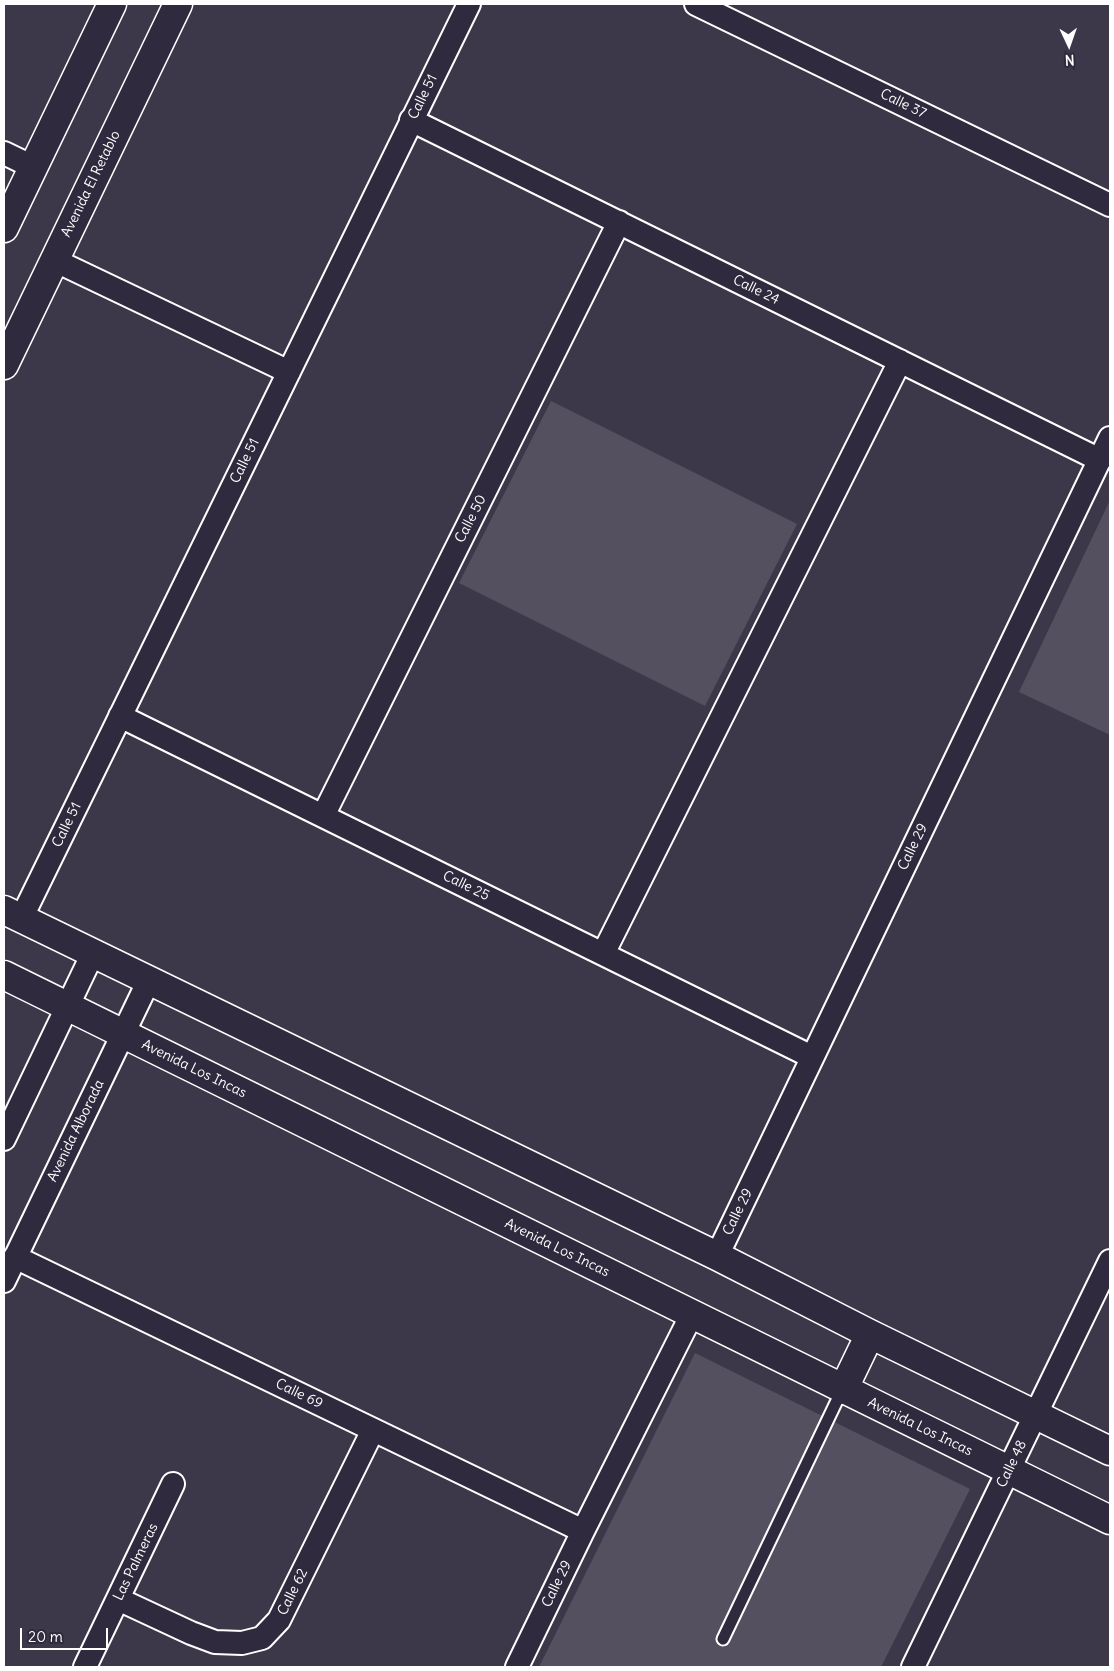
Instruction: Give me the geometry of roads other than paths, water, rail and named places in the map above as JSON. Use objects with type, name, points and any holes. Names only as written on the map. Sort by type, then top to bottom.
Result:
[{"type":"main road","points":[[4,228],[112,4]]},
{"type":"main road","name":"Avenida El Retablo","points":[[4,365],[178,4]]},
{"type":"main road","points":[[13,914],[717,1256],[870,1334],[1110,1451]]},
{"type":"main road","name":"Avenida Los Incas","points":[[4,975],[1110,1520]]},
{"type":"main road","points":[[843,1390],[870,1334]]},
{"type":"street","name":"Calle 51","points":[[13,914],[120,716],[468,4]]},
{"type":"street","name":"Calle 37","points":[[696,4],[1110,205]]},
{"type":"street","name":"Calle 24","points":[[411,120],[1100,460]]},
{"type":"street","points":[[4,153],[33,167]]},
{"type":"street","name":"Calle 50","points":[[323,816],[619,222]]},
{"type":"street","points":[[54,260],[289,372]]},
{"type":"street","points":[[604,954],[900,361]]},
{"type":"street","name":"Calle 29","points":[[717,1256],[1110,438]]},
{"type":"street","name":"Calle 25","points":[[120,716],[812,1057]]},
{"type":"street","points":[[4,1139],[93,953]]},
{"type":"street","name":"Avenida Alborada","points":[[4,1281],[149,980]]},
{"type":"street","name":"Calle 69","points":[[16,1257],[583,1531]]},
{"type":"street","name":"Calle 48","points":[[913,1667],[1110,1261]]},
{"type":"street","name":"Calle 29","points":[[517,1667],[692,1314]]},
{"type":"street","name":"Calle 62","points":[[118,1599],[191,1634],[215,1642],[242,1643],[262,1638],[279,1620],[373,1430]]},
{"type":"street","name":"Las Palmeras","points":[[85,1667],[173,1484]]},
{"type":"lane","points":[[723,1639],[843,1390]]}]
